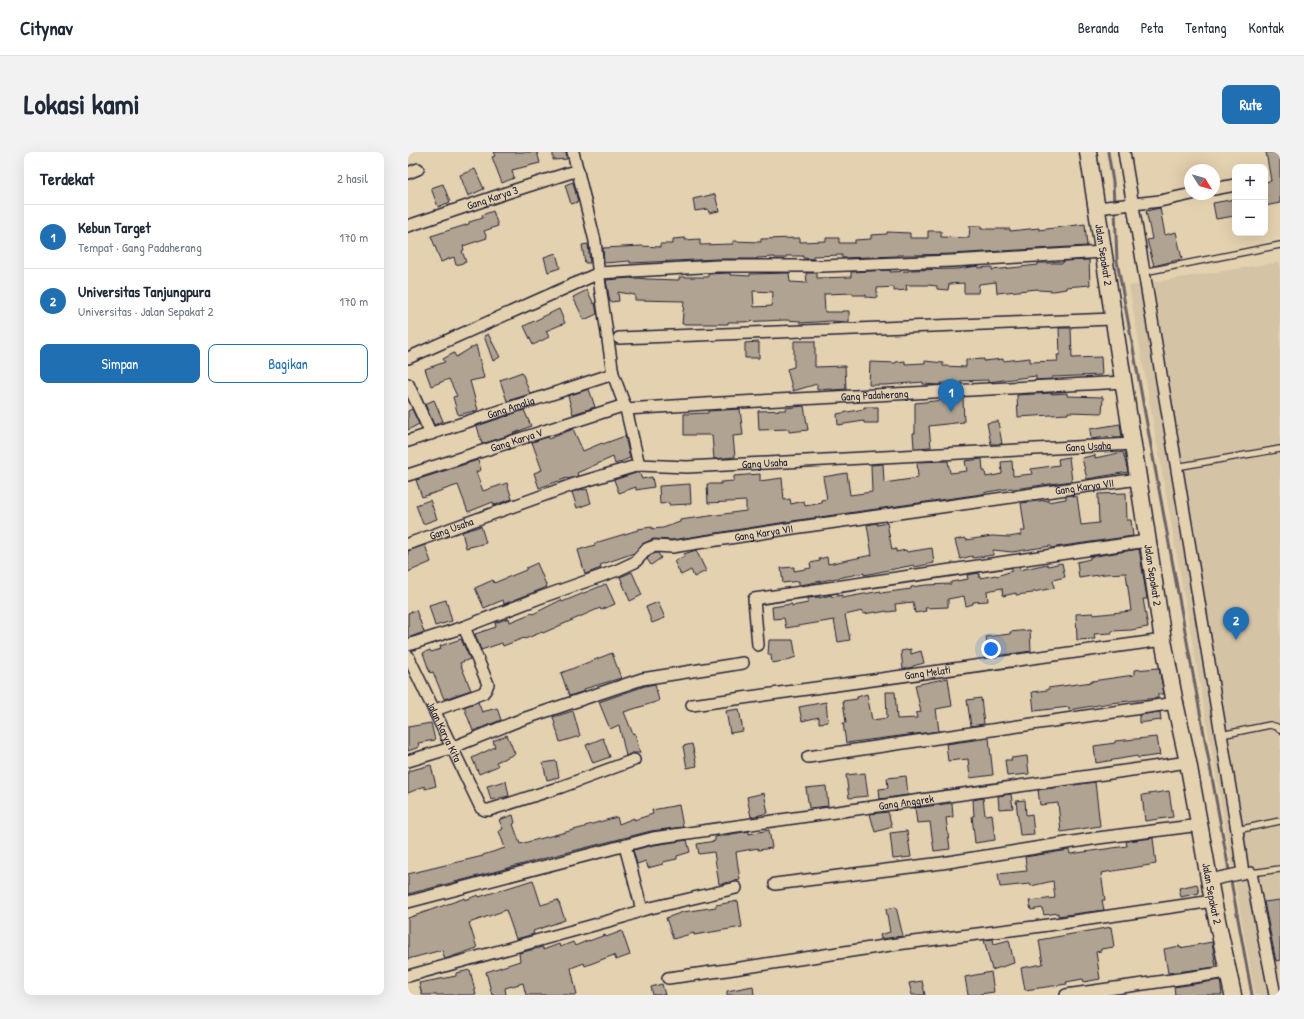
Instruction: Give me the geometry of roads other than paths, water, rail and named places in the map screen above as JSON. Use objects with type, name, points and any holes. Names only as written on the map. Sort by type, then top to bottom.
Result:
[{"type":"street","points":[[573,152],[595,241],[613,374],[625,407],[639,465]]},
{"type":"street","name":"Jalan Sepakat 2","points":[[1088,152],[1102,207],[1104,252],[1113,319],[1164,640],[1175,703],[1200,825],[1216,878],[1213,901],[1233,995]]},
{"type":"street","points":[[1124,152],[1127,205],[1144,272],[1244,873],[1275,995]]},
{"type":"street","name":"Gang Karya 3","points":[[408,226],[578,170]]},
{"type":"street","points":[[1220,188],[1232,186]]},
{"type":"street","points":[[1102,207],[1160,201],[1184,196]]},
{"type":"street","points":[[408,358],[599,273],[718,266],[822,266],[952,261],[1104,252]]},
{"type":"street","points":[[619,338],[1113,319]]},
{"type":"street","name":"Gang Amalia","points":[[408,441],[613,374]]},
{"type":"street","name":"Gang Padaherang","points":[[625,407],[1124,382]]},
{"type":"street","points":[[408,384],[431,434]]},
{"type":"street","name":"Gang Karya V","points":[[408,475],[625,407]]},
{"type":"street","name":"Gang Usaha","points":[[408,544],[575,484],[639,465],[694,467],[1133,444]]},
{"type":"street","name":"Gang Karya VII","points":[[408,645],[618,570],[635,562],[647,549],[655,546],[672,547],[1138,479]]},
{"type":"street","points":[[758,645],[754,599],[1148,541]]},
{"type":"street","points":[[435,710],[483,693],[488,684],[464,626]]},
{"type":"street","name":"Gang Melati","points":[[692,705],[1164,640]]},
{"type":"street","name":"Jalan Karya Kita","points":[[408,656],[435,710],[451,748],[481,808],[485,810],[561,787],[634,760]]},
{"type":"street","points":[[408,761],[451,748],[520,720],[642,679],[743,663]]},
{"type":"street","points":[[808,757],[1175,703]]},
{"type":"street","name":"Gang Anggrek","points":[[408,902],[653,838],[1188,762]]},
{"type":"street","points":[[775,884],[942,863],[1098,838],[1200,825]]},
{"type":"street","points":[[624,846],[642,910]]},
{"type":"street","points":[[1216,878],[1244,873]]},
{"type":"street","points":[[408,976],[623,917],[642,910],[736,888]]},
{"type":"street","points":[[668,978],[897,944],[1034,927],[1213,901]]},
{"type":"street","points":[[1066,995],[1228,972]]},
{"type":"lane","points":[[1144,272],[1280,245]]},
{"type":"lane","points":[[1176,467],[1280,449]]},
{"type":"lane","points":[[1221,735],[1270,725],[1277,727],[1280,730]]},
{"type":"lane","points":[[1237,830],[1280,821]]},
{"type":"lane","points":[[1244,873],[1280,869]]},
{"type":"waterway","points":[[1108,152],[1113,182],[1114,204]]},
{"type":"waterway","points":[[1115,209],[1117,261],[1252,995]]},
{"type":"place","name":"Kebun Target","points":[[951,412]]},
{"type":"place","name":"Universitas Tanjungpura","points":[[1236,640]]}]
